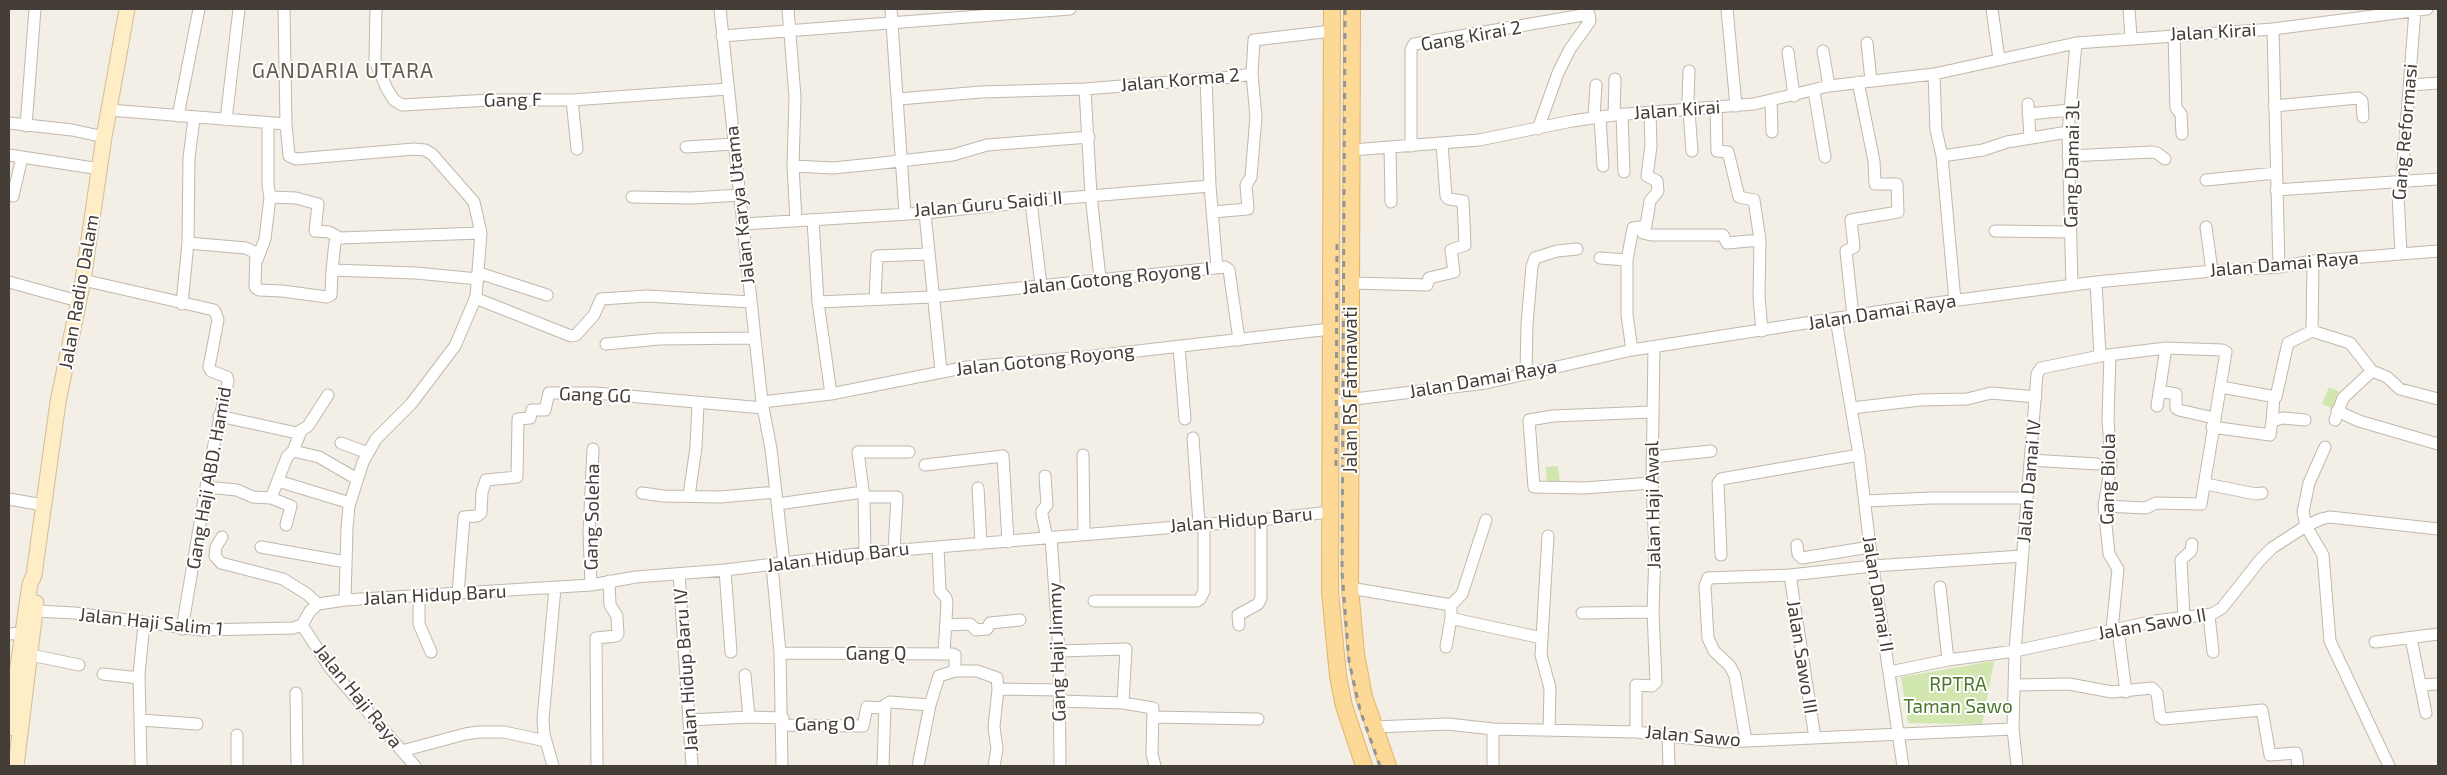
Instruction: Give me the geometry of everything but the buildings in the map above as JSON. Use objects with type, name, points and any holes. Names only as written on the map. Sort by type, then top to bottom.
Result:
[{"type":"main road","name":"Jalan Radio Dalam","points":[[9,728],[15,634],[34,575],[58,402],[83,280],[104,137],[127,9]]},
{"type":"main road","name":"Jalan RS Fatmawati","points":[[1332,9],[1330,592],[1336,659],[1344,706],[1364,766]]},
{"type":"main road","name":"Jalan RS Fatmawati","points":[[1352,9],[1350,588],[1356,654],[1364,697],[1388,766]]},
{"type":"main road","name":"Jalan Radio Dalam","points":[[16,766],[31,655],[37,584],[34,575]]},
{"type":"street","points":[[26,126],[34,9]]},
{"type":"street","points":[[178,116],[199,9]]},
{"type":"street","points":[[226,120],[240,9]]},
{"type":"street","points":[[284,9],[287,153],[291,159],[414,149],[432,154],[474,202],[481,234],[476,298],[469,317],[446,359],[411,404],[376,439],[368,452],[357,479],[350,502],[346,528],[346,600],[318,604],[310,611],[302,625]]},
{"type":"street","name":"Gang F","points":[[376,9],[375,61],[390,94],[394,100],[402,104],[490,100],[572,100],[728,89]]},
{"type":"street","name":"Jalan Karya Utama","points":[[720,9],[755,338],[777,498],[783,721],[782,766]]},
{"type":"street","points":[[788,9],[788,30],[795,98],[793,166],[796,222]]},
{"type":"street","name":"Jalan Guru Saidi II","points":[[891,9],[899,99],[905,214],[1091,195],[1210,186]]},
{"type":"street","points":[[722,36],[891,22],[945,13],[1070,9]]},
{"type":"street","points":[[1727,9],[1736,106]]},
{"type":"street","points":[[1992,9],[1999,59]]},
{"type":"street","points":[[2129,9],[2131,37]]},
{"type":"street","name":"Jalan Kirai","points":[[1352,150],[1442,144],[1618,114],[1736,106],[1794,96],[1829,86],[1934,74],[2076,42],[2174,34],[2273,29],[2421,10]]},
{"type":"street","name":"Gang Reformasi","points":[[2401,253],[2398,207],[2410,84],[2421,10]]},
{"type":"street","name":"Gang Kirai 2","points":[[1410,146],[1411,50],[1414,44],[1540,24],[1583,14],[1591,15],[1590,21],[1570,49],[1558,72],[1538,129]]},
{"type":"street","points":[[2273,29],[2279,267]]},
{"type":"street","name":"Jalan Korma 2","points":[[899,99],[981,92],[1085,89],[1252,74],[1254,40],[1332,31]]},
{"type":"street","points":[[2174,34],[2176,108],[2181,114],[2182,134]]},
{"type":"street","name":"Gang Damai 3L","points":[[2072,285],[2068,132],[2076,42]]},
{"type":"street","points":[[1867,44],[1871,80]]},
{"type":"street","points":[[1823,51],[1829,86]]},
{"type":"street","points":[[1788,52],[1794,96]]},
{"type":"street","points":[[1689,71],[1692,151]]},
{"type":"street","points":[[1212,212],[1248,209],[1246,185],[1252,171],[1256,116],[1252,74]]},
{"type":"street","points":[[1934,74],[1936,130],[1942,156],[1955,301]]},
{"type":"street","points":[[1206,79],[1210,186],[1217,268]]},
{"type":"street","points":[[1615,79],[1624,172]]},
{"type":"street","points":[[1853,316],[1846,251],[1854,247],[1851,220],[1898,212],[1897,184],[1875,184],[1874,161],[1858,82]]},
{"type":"street","points":[[2410,84],[2438,83]]},
{"type":"street","points":[[1596,85],[1597,117],[1603,166]]},
{"type":"street","points":[[1085,89],[1091,195],[1100,278]]},
{"type":"street","points":[[1814,90],[1825,157]]},
{"type":"street","points":[[2274,106],[2358,98],[2362,101],[2363,117]]},
{"type":"street","points":[[572,100],[577,149]]},
{"type":"street","points":[[1771,100],[1772,132]]},
{"type":"street","points":[[1716,107],[1718,151],[1728,152],[1739,196],[1754,200],[1760,240],[1759,297],[1762,331]]},
{"type":"street","points":[[2030,138],[2028,109],[2070,110]]},
{"type":"street","points":[[109,110],[286,124]]},
{"type":"street","points":[[1637,228],[1646,226],[1650,201],[1658,190],[1656,181],[1647,176],[1651,146],[1650,113]]},
{"type":"street","points":[[83,280],[182,304],[188,243],[189,158],[194,118]]},
{"type":"street","points":[[9,123],[72,130],[104,137]]},
{"type":"street","points":[[257,260],[265,240],[270,197],[268,186],[268,123]]},
{"type":"street","points":[[1942,156],[1983,150],[2007,142],[2068,132]]},
{"type":"street","points":[[793,166],[833,168],[953,155],[987,146],[1089,137]]},
{"type":"street","points":[[686,147],[734,144]]},
{"type":"street","points":[[1352,283],[1427,285],[1429,278],[1454,272],[1451,250],[1466,246],[1463,201],[1449,199],[1446,196],[1442,144]]},
{"type":"street","points":[[1390,147],[1390,202]]},
{"type":"street","points":[[2068,156],[2152,152],[2157,153],[2164,159]]},
{"type":"street","points":[[9,154],[100,169]]},
{"type":"street","points":[[13,196],[22,157]]},
{"type":"street","points":[[2206,180],[2276,173]]},
{"type":"street","points":[[2276,190],[2401,180],[2438,179]]},
{"type":"street","points":[[632,198],[691,198],[740,195]]},
{"type":"street","points":[[270,197],[296,198],[318,204],[315,231],[329,232],[340,238],[481,234]]},
{"type":"street","points":[[1032,202],[1041,285]]},
{"type":"street","points":[[925,213],[941,371]]},
{"type":"street","points":[[743,224],[905,214]]},
{"type":"street","points":[[813,220],[818,302],[830,394]]},
{"type":"street","points":[[2206,227],[2212,270]]},
{"type":"street","points":[[1637,228],[1643,233],[1651,235],[1723,235],[1727,243],[1760,240]]},
{"type":"street","points":[[1632,350],[1627,315],[1627,260],[1637,228]]},
{"type":"street","points":[[1995,231],[2071,232]]},
{"type":"street","points":[[188,243],[246,248],[256,253],[255,287],[259,290],[327,297],[331,295],[335,242],[340,238]]},
{"type":"street","points":[[1526,374],[1527,324],[1532,266],[1535,258],[1558,251],[1578,249]]},
{"type":"street","name":"Jalan Damai Raya","points":[[1330,402],[1486,383],[1632,350],[2072,285],[2212,270],[2279,267],[2313,261],[2438,251]]},
{"type":"street","points":[[875,300],[877,256],[928,254]]},
{"type":"street","points":[[1600,258],[1627,260]]},
{"type":"street","points":[[2312,331],[2313,261]]},
{"type":"street","name":"Jalan Gotong Royong I","points":[[818,302],[932,297],[1225,266],[1229,270],[1239,340]]},
{"type":"street","points":[[332,270],[478,276],[546,295]]},
{"type":"street","points":[[9,282],[78,301]]},
{"type":"street","points":[[2096,282],[2105,355],[2166,348],[2225,350],[2226,357],[2213,423],[2206,484],[2199,505],[2156,503],[2146,508],[2104,506]]},
{"type":"street","points":[[476,298],[571,336],[576,335],[594,314],[600,300],[647,296],[751,302]]},
{"type":"street","name":"Gang Haji ABD. Hamid","points":[[182,304],[214,310],[218,320],[209,367],[211,371],[226,377],[228,382],[219,416],[182,629]]},
{"type":"street","name":"Jalan Damai II","points":[[1836,319],[1866,501],[1870,547],[1903,766]]},
{"type":"street","name":"Jalan Gotong Royong","points":[[698,404],[763,405],[830,394],[941,371],[1178,347],[1330,329]]},
{"type":"street","points":[[2159,391],[2176,394],[2176,408],[2179,410],[2213,423],[2270,435],[2274,397],[2278,395],[2288,342],[2312,331],[2350,343],[2372,371],[2387,377],[2400,389],[2438,399]]},
{"type":"street","points":[[606,344],[659,339],[755,338]]},
{"type":"street","points":[[1178,347],[1185,419]]},
{"type":"street","name":"Jalan Haji Awal","points":[[1636,732],[1636,686],[1655,684],[1653,612],[1655,552],[1652,482],[1654,347]]},
{"type":"street","points":[[2157,406],[2166,348]]},
{"type":"street","name":"Jalan Damai IV","points":[[2017,766],[2013,729],[2015,651],[2026,527],[2026,498],[2038,374],[2041,368],[2105,355]]},
{"type":"street","name":"Gang Biola","points":[[2105,355],[2111,465],[2104,506],[2109,554],[2118,569],[2115,630],[2126,692]]},
{"type":"street","points":[[2372,371],[2343,398],[2336,415],[2438,444]]},
{"type":"street","points":[[2221,387],[2274,397]]},
{"type":"street","name":"Gang GG","points":[[458,594],[464,517],[477,516],[481,513],[482,492],[486,480],[517,477],[518,419],[530,418],[532,410],[545,410],[549,393],[595,393],[698,404]]},
{"type":"street","points":[[1852,408],[1920,400],[1967,399],[1991,393],[2036,397]]},
{"type":"street","points":[[271,498],[287,457],[293,451],[301,432],[308,426],[328,395]]},
{"type":"street","points":[[689,496],[696,447],[698,404]]},
{"type":"street","points":[[1652,412],[1553,416],[1529,420],[1534,488],[1596,487],[1652,482]]},
{"type":"street","points":[[219,416],[293,433],[301,432]]},
{"type":"street","points":[[2272,421],[2283,418],[2305,420]]},
{"type":"street","points":[[1094,601],[1197,601],[1200,599],[1204,592],[1189,438]]},
{"type":"street","points":[[341,443],[368,452]]},
{"type":"street","points":[[2325,447],[2309,483],[2303,512],[2306,526],[2322,555],[2330,641],[2389,766]]},
{"type":"street","name":"Gang Soleha","points":[[591,585],[590,532],[593,449]]},
{"type":"street","points":[[293,451],[319,458],[357,479]]},
{"type":"street","points":[[1652,457],[1710,451]]},
{"type":"street","points":[[865,552],[863,495],[858,452],[909,452]]},
{"type":"street","points":[[1083,455],[1084,534]]},
{"type":"street","points":[[1721,555],[1718,483],[1721,478],[1859,455]]},
{"type":"street","points":[[925,465],[1003,456],[1008,542]]},
{"type":"street","points":[[2030,460],[2097,464]]},
{"type":"street","name":"Gang Haji Jimmy","points":[[1045,476],[1047,505],[1042,511],[1042,515],[1049,538],[1059,650],[1060,766]]},
{"type":"street","points":[[278,481],[350,502]]},
{"type":"street","points":[[2206,484],[2256,494],[2262,493]]},
{"type":"street","points":[[206,487],[237,490],[253,497],[271,498],[292,506],[286,524]]},
{"type":"street","points":[[978,488],[981,544]]},
{"type":"street","points":[[642,493],[654,496],[777,498],[863,495],[897,498],[894,550]]},
{"type":"street","points":[[1866,501],[1931,498],[2026,498]]},
{"type":"street","points":[[9,499],[43,505]]},
{"type":"street","name":"Jalan Hidup Baru","points":[[346,600],[591,585],[609,581],[778,564],[865,552],[1008,542],[1261,520],[1330,512]]},
{"type":"street","name":"Jalan Sawo II","points":[[1890,672],[1948,660],[2015,651],[2155,621],[2209,615],[2222,608],[2266,554],[2306,526],[2336,518],[2438,529]]},
{"type":"street","points":[[1239,625],[1238,614],[1258,604],[1261,598],[1261,520]]},
{"type":"street","points":[[1446,647],[1451,606],[1462,594],[1486,520]]},
{"type":"street","points":[[1548,536],[1541,655],[1550,688],[1549,730]]},
{"type":"street","points":[[222,537],[216,547],[215,556],[221,563],[283,579],[307,594],[318,604]]},
{"type":"street","points":[[2184,618],[2181,560],[2191,551],[2192,544]]},
{"type":"street","points":[[1797,545],[1798,554],[1802,558],[1870,547]]},
{"type":"street","points":[[261,547],[346,562]]},
{"type":"street","points":[[938,547],[940,591],[946,598],[947,603],[944,653],[954,654],[955,671]]},
{"type":"street","name":"Jalan Sawo III","points":[[1746,741],[1735,676],[1730,666],[1714,651],[1708,638],[1705,581],[1711,577],[1790,576],[1873,566],[2022,556]]},
{"type":"street","points":[[725,570],[731,652]]},
{"type":"street","name":"Jalan Hidup Baru IV","points":[[679,574],[692,766]]},
{"type":"street","name":"Jalan Sawo III","points":[[1790,576],[1815,738]]},
{"type":"street","points":[[597,766],[596,638],[616,636],[618,619],[610,605],[609,581]]},
{"type":"street","points":[[1940,587],[1948,660]]},
{"type":"street","points":[[553,766],[546,741],[543,719],[555,588]]},
{"type":"street","points":[[1350,588],[1451,606]]},
{"type":"street","points":[[419,596],[420,624],[431,652]]},
{"type":"street","name":"Jalan Haji Salim 1","points":[[35,611],[93,615],[182,629],[236,630],[293,628],[302,625]]},
{"type":"street","points":[[1582,613],[1653,612]]},
{"type":"street","points":[[2209,615],[2213,652]]},
{"type":"street","points":[[1451,618],[1542,638]]},
{"type":"street","points":[[946,625],[970,624],[976,630],[987,629],[990,623],[1020,620]]},
{"type":"street","points":[[141,766],[139,678],[144,624]]},
{"type":"street","name":"Jalan Haji Raya","points":[[302,625],[330,668],[415,766]]},
{"type":"street","points":[[2375,642],[2438,634]]},
{"type":"street","points":[[2411,638],[2426,713]]},
{"type":"street","points":[[1059,650],[1126,649],[1123,703]]},
{"type":"street","name":"Gang Q","points":[[780,653],[944,653]]},
{"type":"street","points":[[31,655],[79,665]]},
{"type":"street","points":[[918,766],[930,705],[938,676],[955,671],[977,670],[995,676],[998,680],[994,727],[997,749],[994,766]]},
{"type":"street","points":[[103,674],[139,678]]},
{"type":"street","points":[[746,675],[749,717]]},
{"type":"street","points":[[2015,685],[2069,684],[2112,692],[2155,689],[2160,717],[2163,719],[2262,710],[2271,761],[2296,753],[2298,766]]},
{"type":"street","points":[[2420,685],[2438,684]]},
{"type":"street","points":[[998,689],[1150,706],[1154,710],[1152,754],[1156,766]]},
{"type":"street","points":[[296,693],[297,766]]},
{"type":"street","points":[[883,766],[884,708],[886,704],[890,702],[930,705]]},
{"type":"street","name":"Gang O","points":[[783,721],[863,726],[868,707],[884,708]]},
{"type":"street","points":[[689,720],[749,717],[783,721]]},
{"type":"street","points":[[1154,717],[1258,718]]},
{"type":"street","points":[[140,720],[197,724]]},
{"type":"street","name":"Jalan Sawo","points":[[1374,728],[1448,724],[1493,729],[1636,732],[1708,742],[2013,729]]},
{"type":"street","points":[[1493,729],[1493,766]]},
{"type":"street","points":[[402,751],[464,734],[479,732],[504,732],[546,741]]},
{"type":"street","points":[[237,735],[237,766]]},
{"type":"street","points":[[1668,735],[1669,766]]},
{"type":"green space","points":[[2329,387],[2340,392],[2333,409],[2322,404]]},
{"type":"green space","points":[[1558,466],[1560,484],[1547,485],[1546,467]]},
{"type":"green space","name":"RPTRA Taman Sawo","points":[[1994,661],[1982,724],[1908,723],[1901,677]]},
{"type":"railway","points":[[1345,9],[1342,572],[1349,661],[1360,710],[1380,766]]},
{"type":"railway","points":[[1336,466],[1337,244]]},
{"type":"district","name":"GANDARIA UTARA","points":[[343,71]]}]
